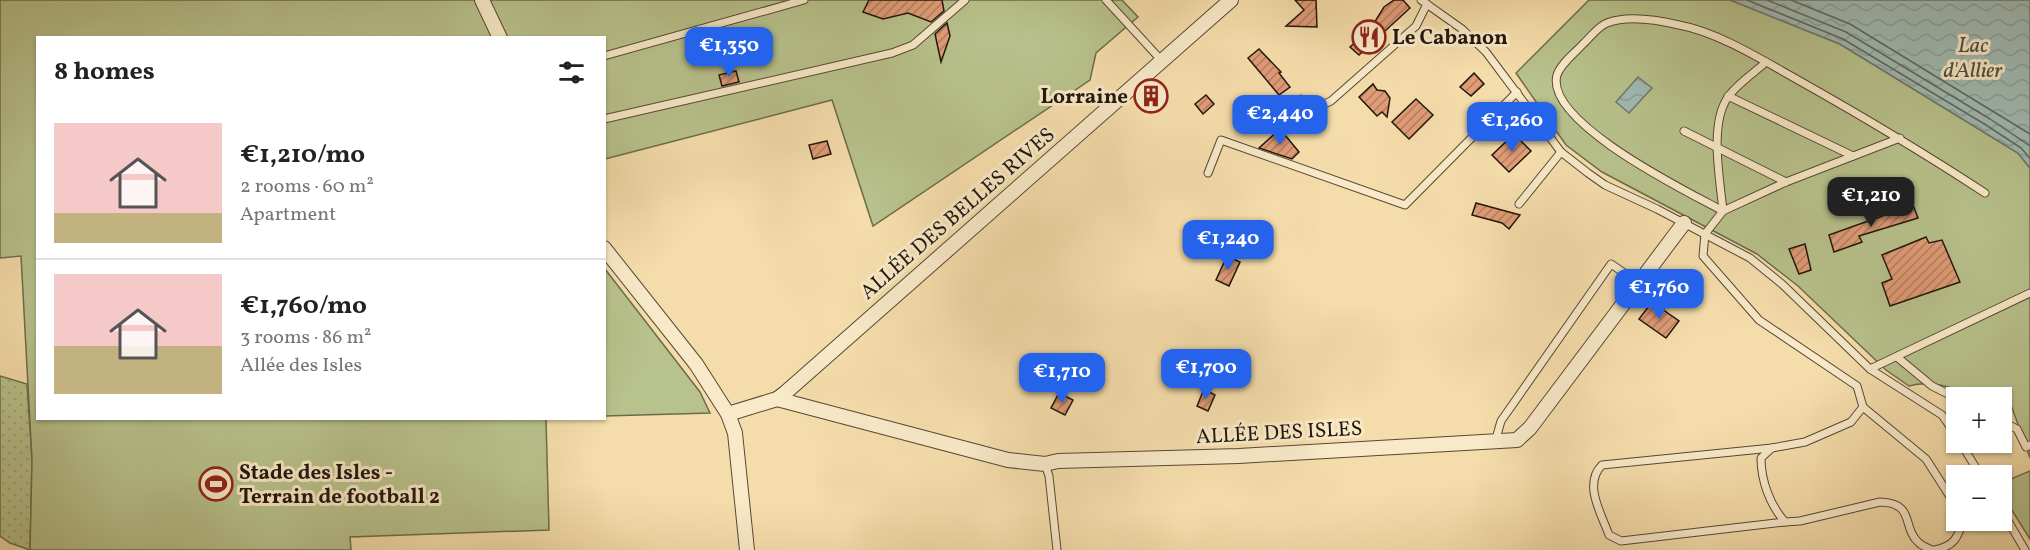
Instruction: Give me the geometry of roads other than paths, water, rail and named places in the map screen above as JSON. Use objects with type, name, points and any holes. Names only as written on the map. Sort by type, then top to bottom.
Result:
[{"type":"street","points":[[482,0],[499,36]]},
{"type":"street","name":"ALLÉE DES BELLES RIVES","points":[[728,414],[777,399],[1231,0]]},
{"type":"street","name":"ALLÉE DES ISLES","points":[[777,399],[1008,460],[1045,464],[1058,461],[1239,456],[1517,440],[1530,428],[1684,223]]},
{"type":"street","points":[[606,251],[696,364],[728,414],[735,433],[747,550]]},
{"type":"lane","points":[[606,55],[804,0]]},
{"type":"lane","points":[[606,119],[892,53],[913,45],[964,0]]},
{"type":"lane","points":[[1106,0],[1162,61]]},
{"type":"lane","points":[[1302,99],[1318,106],[1331,100],[1416,26],[1424,2],[1462,29],[1486,52],[1562,152],[1605,185],[1750,258],[1782,284],[1870,369],[1895,387],[1932,406],[1946,421]]},
{"type":"lane","points":[[1723,211],[1625,158],[1580,121],[1558,93],[1557,76],[1562,65],[1605,23],[1625,20],[1682,25],[1766,62],[1900,138],[1985,193]]},
{"type":"lane","points":[[1723,211],[1717,147],[1720,113],[1728,96],[1766,62]]},
{"type":"lane","points":[[1208,173],[1221,140],[1405,205],[1517,92]]},
{"type":"lane","points":[[1728,96],[1853,156]]},
{"type":"lane","points":[[1684,131],[1786,182]]},
{"type":"lane","points":[[1900,138],[1786,182],[1723,211],[1705,234],[1703,256],[1759,320],[1857,386],[1863,407],[1926,459],[1946,490]]},
{"type":"lane","points":[[1519,204],[1562,152]]},
{"type":"lane","points":[[1495,442],[1502,421],[1611,264],[1639,283]]},
{"type":"lane","points":[[1870,369],[2030,293]]},
{"type":"lane","points":[[1897,357],[1932,386],[1946,393]]},
{"type":"lane","points":[[1863,407],[1851,422],[1805,442],[1772,448],[1602,465],[1596,471],[1592,486],[1609,535],[1621,541],[1800,521],[1880,502],[1893,502],[1902,508],[1918,543],[1933,550],[1947,548],[1957,539],[1960,531]]},
{"type":"lane","points":[[2012,426],[2018,429],[2029,447]]},
{"type":"lane","points":[[1772,448],[1761,458],[1761,473],[1775,511],[1785,522]]},
{"type":"lane","points":[[1045,464],[1049,476],[1057,550]]},
{"type":"lane","points":[[2012,528],[2025,550]]},
{"type":"water","name":"Lac d'Allier","points":[[1730,0],[2030,0],[2030,168],[2018,153],[1840,44]]},
{"type":"water","points":[[1638,77],[1652,88],[1629,113],[1616,102]]},
{"type":"water","points":[[1262,100],[1270,111],[1248,131],[1238,121]]},
{"type":"place","name":"Le Cabanon","points":[[1369,37]]},
{"type":"place","name":"Lorraine","points":[[1151,96]]},
{"type":"place","name":"Stade des Isles - Terrain de football 2","points":[[216,484]]}]
